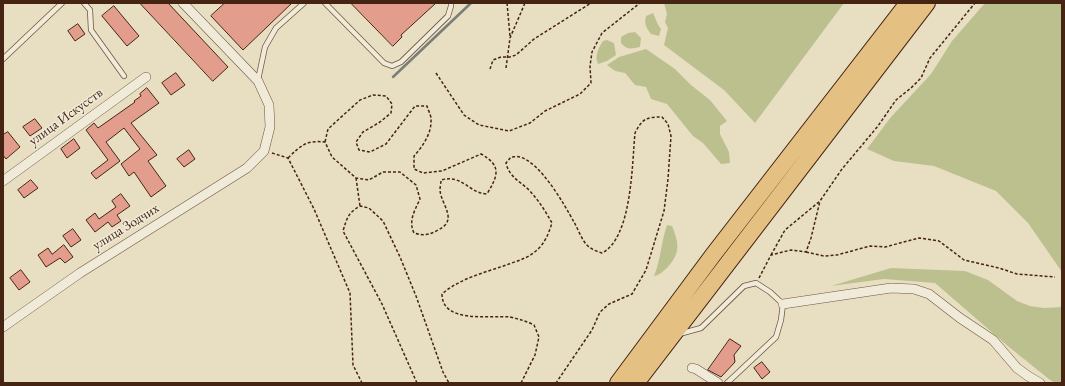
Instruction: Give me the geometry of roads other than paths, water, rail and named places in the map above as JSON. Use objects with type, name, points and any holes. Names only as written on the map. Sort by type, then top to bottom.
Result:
[{"type":"highway","points":[[618,383],[713,256],[908,3]]},
{"type":"highway","points":[[636,383],[927,3]]},
{"type":"street","points":[[183,3],[258,81]]},
{"type":"street","name":"улица Искусств","points":[[3,181],[146,77]]},
{"type":"street","name":"улица Зодчих","points":[[3,327],[80,273],[247,168],[264,152],[270,127],[269,105],[258,81]]},
{"type":"street","points":[[783,304],[891,288],[914,288],[929,294],[960,318],[993,340],[1017,368],[1040,383]]},
{"type":"street","points":[[692,368],[718,383]]},
{"type":"lane","points":[[3,59],[62,3]]},
{"type":"lane","points":[[84,3],[90,10],[91,30],[124,76]]},
{"type":"lane","points":[[258,81],[265,48],[276,28],[304,3]]},
{"type":"lane","points":[[325,3],[384,63],[392,66],[401,62],[448,16],[451,3]]},
{"type":"lane","points":[[672,336],[701,328],[744,286],[756,283],[770,292],[783,304],[781,320],[776,337],[727,383]]},
{"type":"waterway","points":[[393,77],[471,3]]}]
